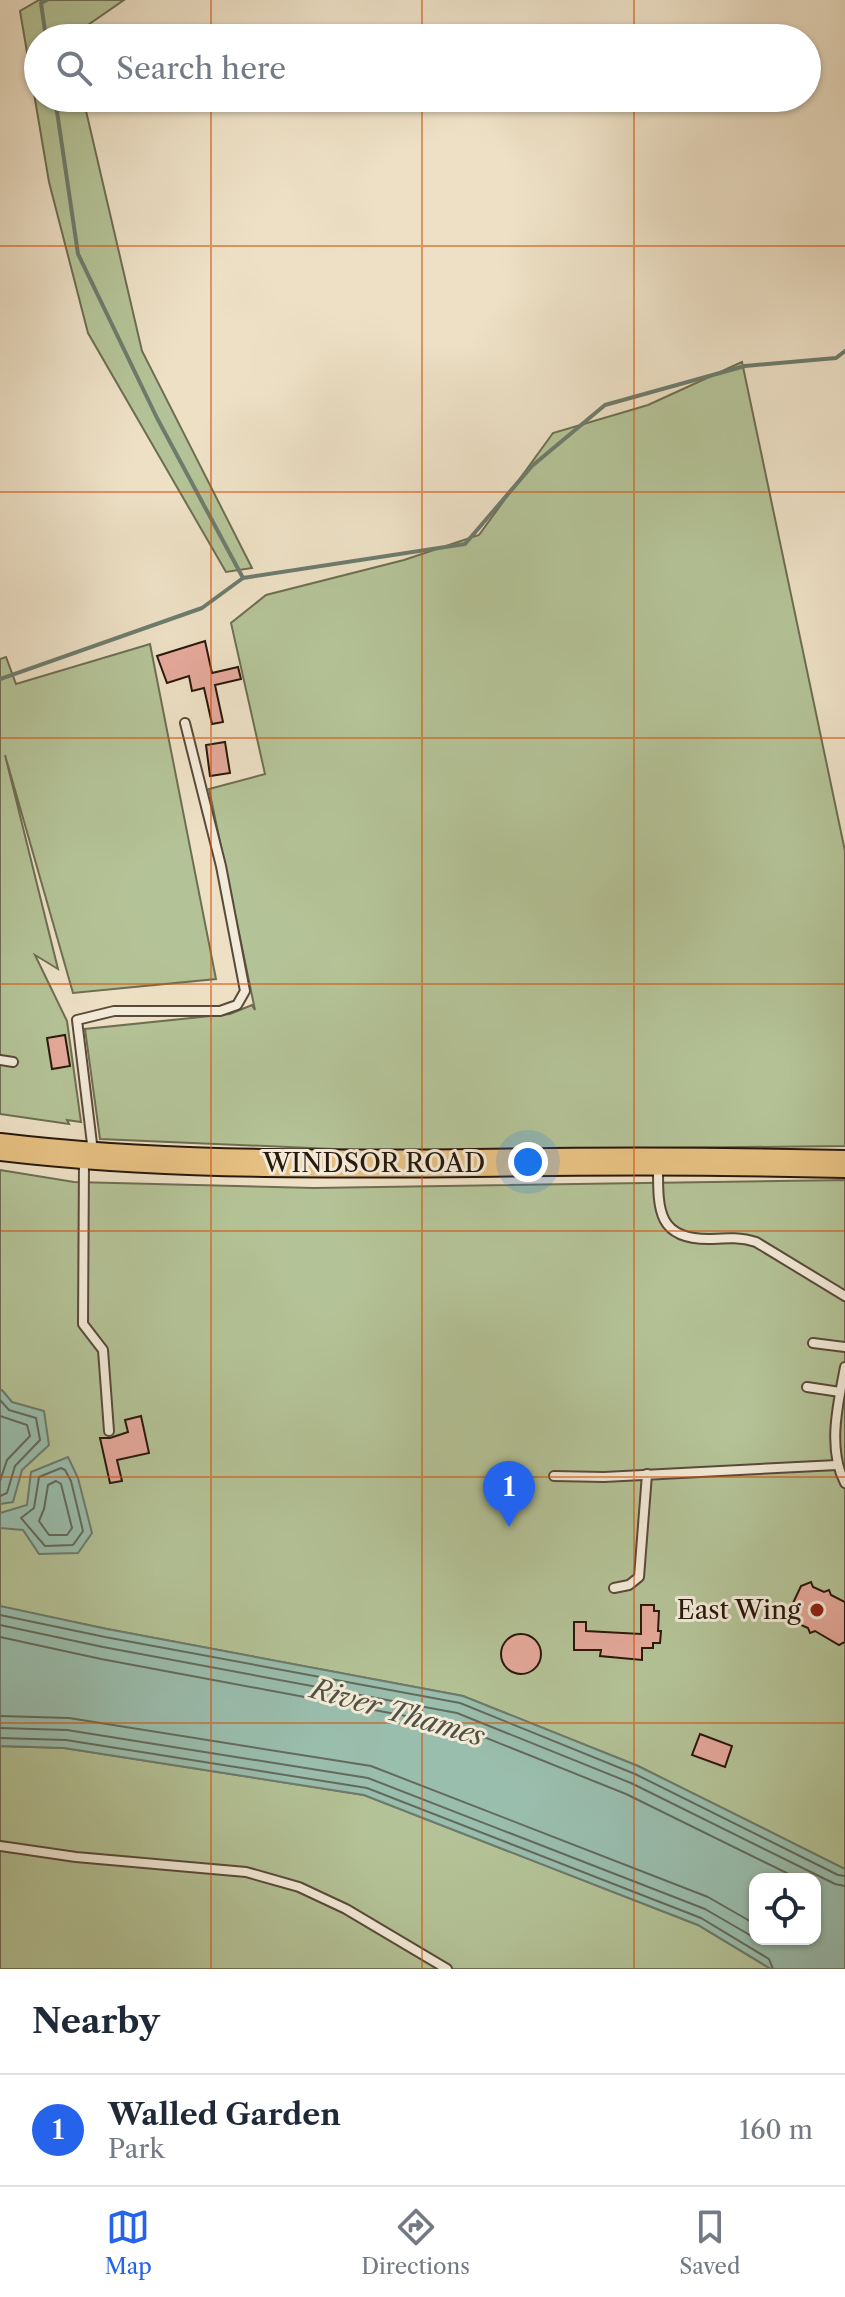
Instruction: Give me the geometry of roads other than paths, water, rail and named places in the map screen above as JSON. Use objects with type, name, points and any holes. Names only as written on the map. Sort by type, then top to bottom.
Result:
[{"type":"main road","name":"WINDSOR ROAD","points":[[0,1147],[89,1156],[257,1164],[658,1161],[845,1164]]},
{"type":"lane","points":[[109,1431],[103,1350],[83,1324],[89,1156],[77,1020],[114,1011],[220,1011],[237,1005],[245,991],[218,853],[185,723]]},
{"type":"lane","points":[[0,1060],[13,1062]]},
{"type":"lane","points":[[658,1161],[660,1212],[674,1233],[696,1239],[739,1238],[756,1242],[845,1296]]},
{"type":"lane","points":[[813,1343],[845,1347]]},
{"type":"lane","points":[[845,1367],[840,1392],[841,1420],[835,1449],[837,1465],[845,1483]]},
{"type":"lane","points":[[807,1387],[840,1392]]},
{"type":"lane","points":[[554,1476],[604,1477],[837,1465]]},
{"type":"lane","points":[[614,1588],[629,1585],[641,1571],[647,1474]]},
{"type":"lane","points":[[0,1846],[76,1857],[246,1872],[299,1887],[346,1909],[447,1969]]},
{"type":"water","points":[[0,1391],[12,1402],[44,1411],[49,1445],[22,1470],[13,1502],[0,1504]]},
{"type":"water","points":[[68,1457],[78,1478],[92,1533],[78,1553],[39,1554],[23,1530],[0,1528],[0,1513],[27,1505],[31,1472]]},
{"type":"water","name":"River Thames","points":[[0,1606],[463,1696],[638,1766],[845,1869],[845,1969],[771,1969],[698,1925],[364,1795],[64,1748],[0,1746]]},
{"type":"waterway","points":[[44,24],[41,3],[47,0]]},
{"type":"waterway","points":[[0,679],[202,608],[243,578],[157,418],[78,254],[57,112]]},
{"type":"waterway","points":[[243,578],[465,544],[532,466],[605,405],[745,366],[836,358],[845,351]]},
{"type":"place","name":"Walled Garden","points":[[509,1527]]},
{"type":"place","name":"East Wing","points":[[817,1610]]}]
